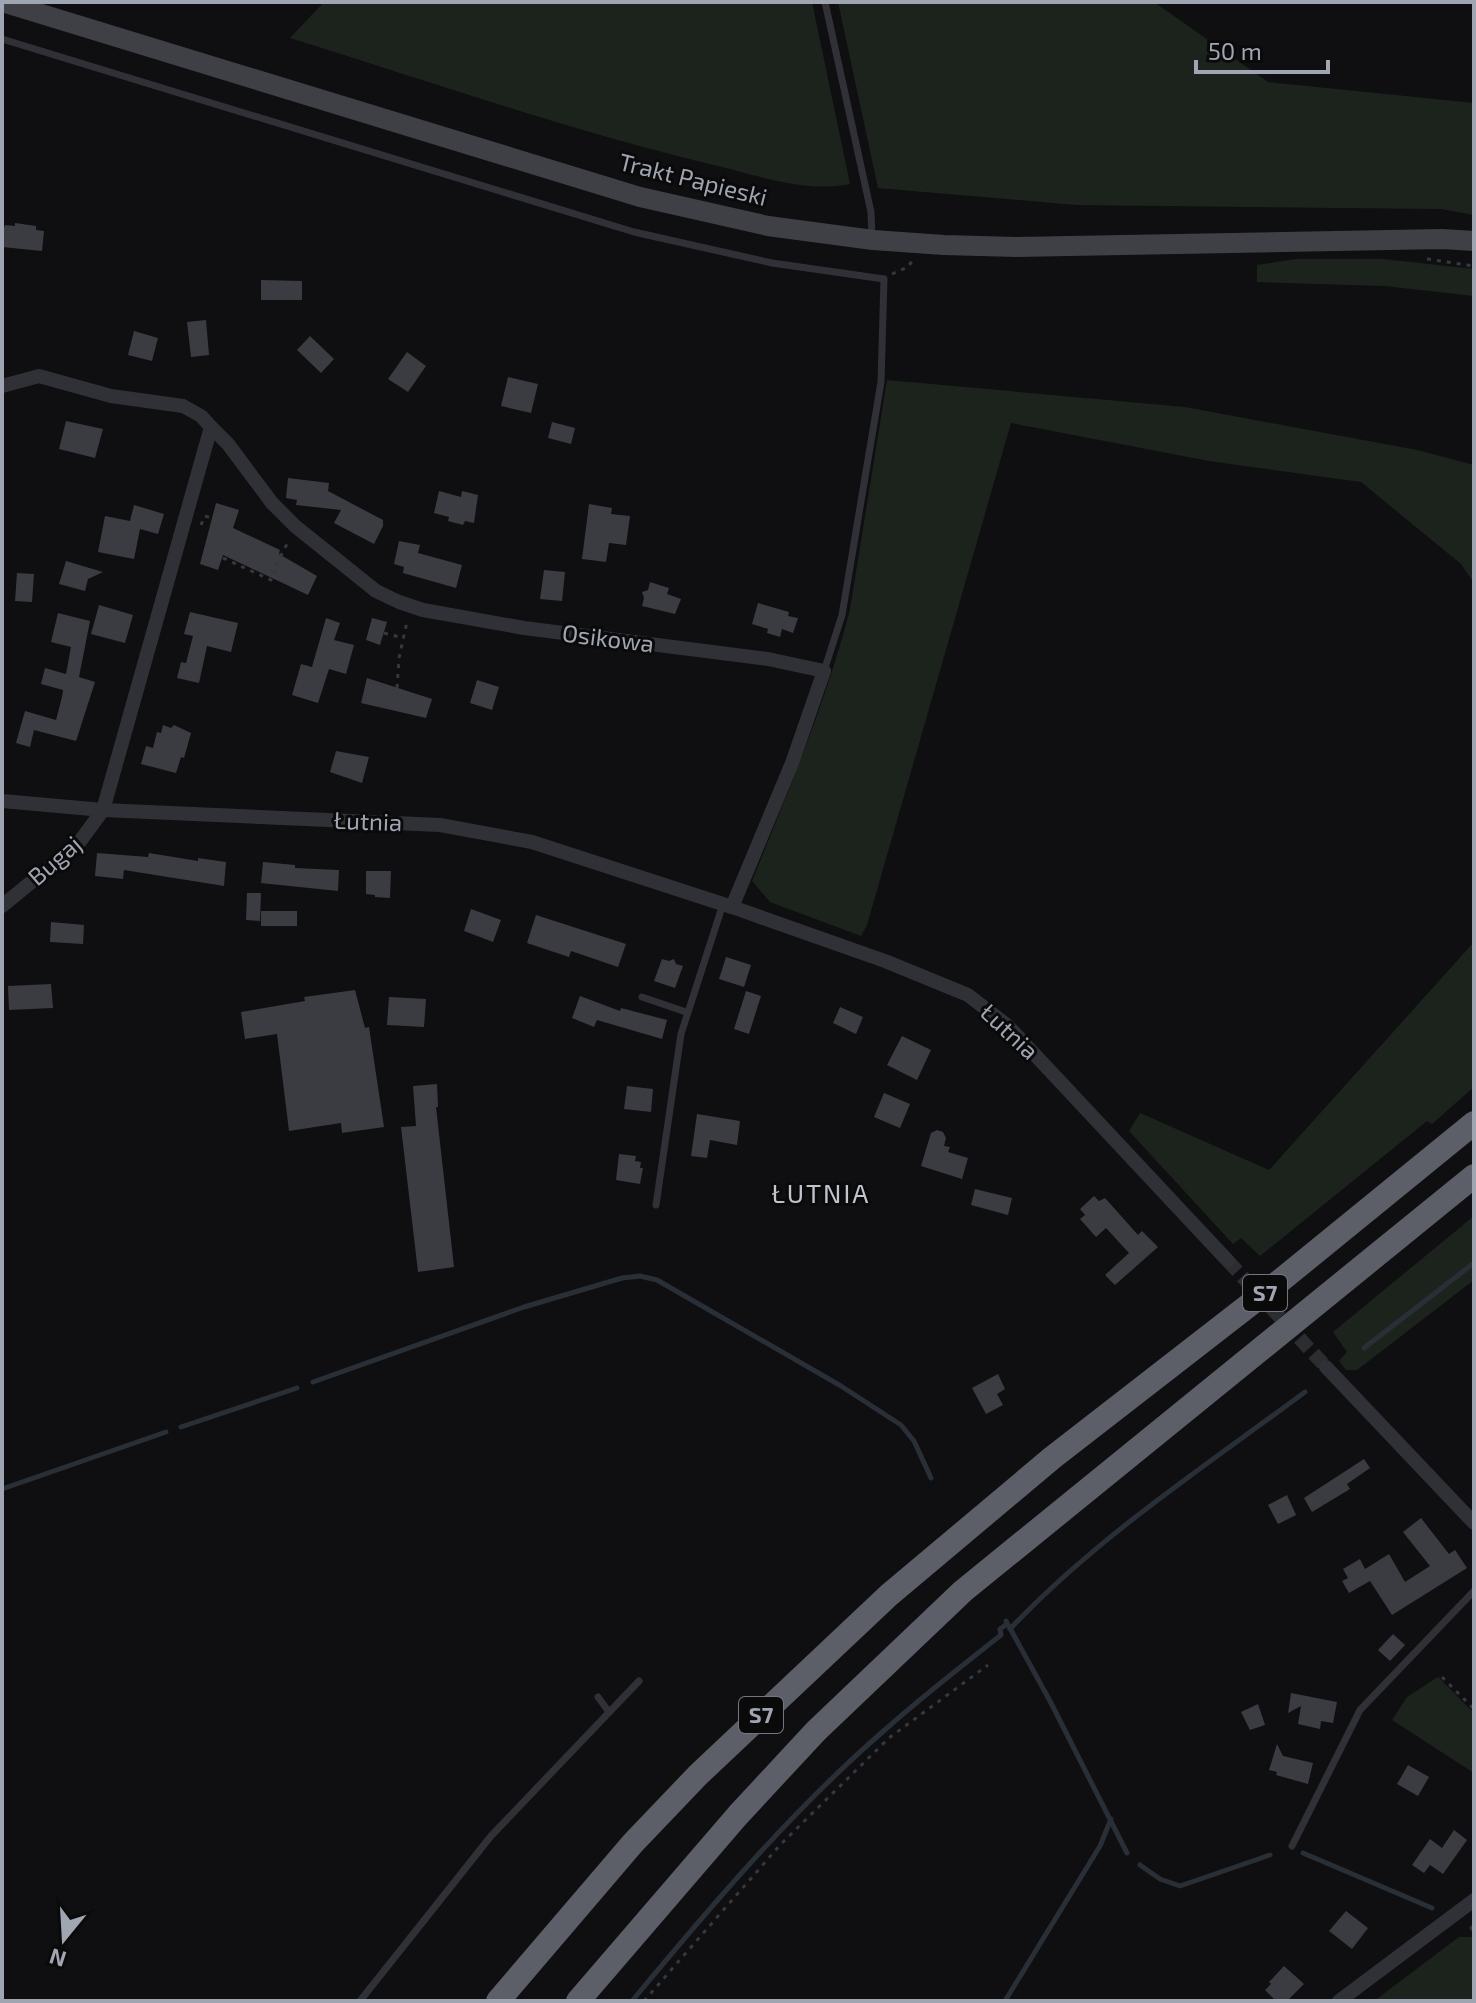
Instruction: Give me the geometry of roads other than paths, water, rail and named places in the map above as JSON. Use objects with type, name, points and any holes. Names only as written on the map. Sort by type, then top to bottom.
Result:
[{"type":"highway","name":"S7","points":[[498,2001],[633,1843],[698,1775],[889,1595],[1052,1458],[1280,1281],[1474,1123]]},
{"type":"highway","name":"S7","points":[[578,2001],[650,1914],[797,1752],[963,1591],[1474,1176]]},
{"type":"street","name":"Trakt Papieski","points":[[2,2],[640,197],[768,226],[873,240],[1016,247],[1335,240],[1474,241]]},
{"type":"street","name":"Trakt Papieski","points":[[1397,241],[1474,255]]},
{"type":"street","name":"Osikowa","points":[[2,386],[39,376],[111,396],[183,406],[201,416],[228,444],[272,503],[295,526],[376,591],[411,606],[534,630],[768,659],[824,671]]},
{"type":"street","points":[[103,810],[211,427]]},
{"type":"street","points":[[727,906],[792,763],[824,671]]},
{"type":"street","name":"Łutnia","points":[[2,801],[103,810],[440,825],[532,842],[885,961],[968,995],[1008,1026],[1228,1261]]},
{"type":"street","name":"Bugaj","points":[[2,906],[78,844],[103,810]]},
{"type":"street","points":[[1326,1367],[1474,1523]]},
{"type":"street","points":[[1339,2001],[1474,1900]]},
{"type":"lane","points":[[825,2],[871,212],[873,240]]},
{"type":"lane","points":[[2,39],[634,232],[772,263],[884,279],[881,382],[842,615],[824,671]]},
{"type":"lane","points":[[656,1205],[686,1012],[727,906]]},
{"type":"lane","points":[[642,997],[686,1012]]},
{"type":"lane","points":[[1292,1846],[1360,1710],[1474,1591]]},
{"type":"lane","points":[[360,2001],[491,1836],[639,1681]]},
{"type":"lane","points":[[598,1697],[609,1712]]},
{"type":"waterway","points":[[1364,1348],[1474,1263]]},
{"type":"waterway","points":[[313,1382],[524,1307],[622,1278],[640,1276],[657,1280],[841,1386],[901,1425],[914,1441],[931,1478]]},
{"type":"waterway","points":[[181,1427],[297,1388]]},
{"type":"waterway","points":[[1010,1629],[1115,1533],[1305,1392]]},
{"type":"waterway","points":[[2,1489],[166,1432]]},
{"type":"waterway","points":[[1006,1621],[1127,1853]]},
{"type":"waterway","points":[[632,2001],[723,1894],[819,1791],[901,1716],[1001,1635],[1000,1629],[1007,1624]]},
{"type":"waterway","points":[[1005,2001],[1100,1846],[1111,1819]]},
{"type":"waterway","points":[[1303,1853],[1432,1908]]},
{"type":"waterway","points":[[1140,1865],[1160,1879],[1180,1886],[1270,1855]]},
{"type":"tunnel","points":[[1228,1261],[1326,1367]]},
{"type":"district","name":"ŁUTNIA","points":[[821,1194]]}]
